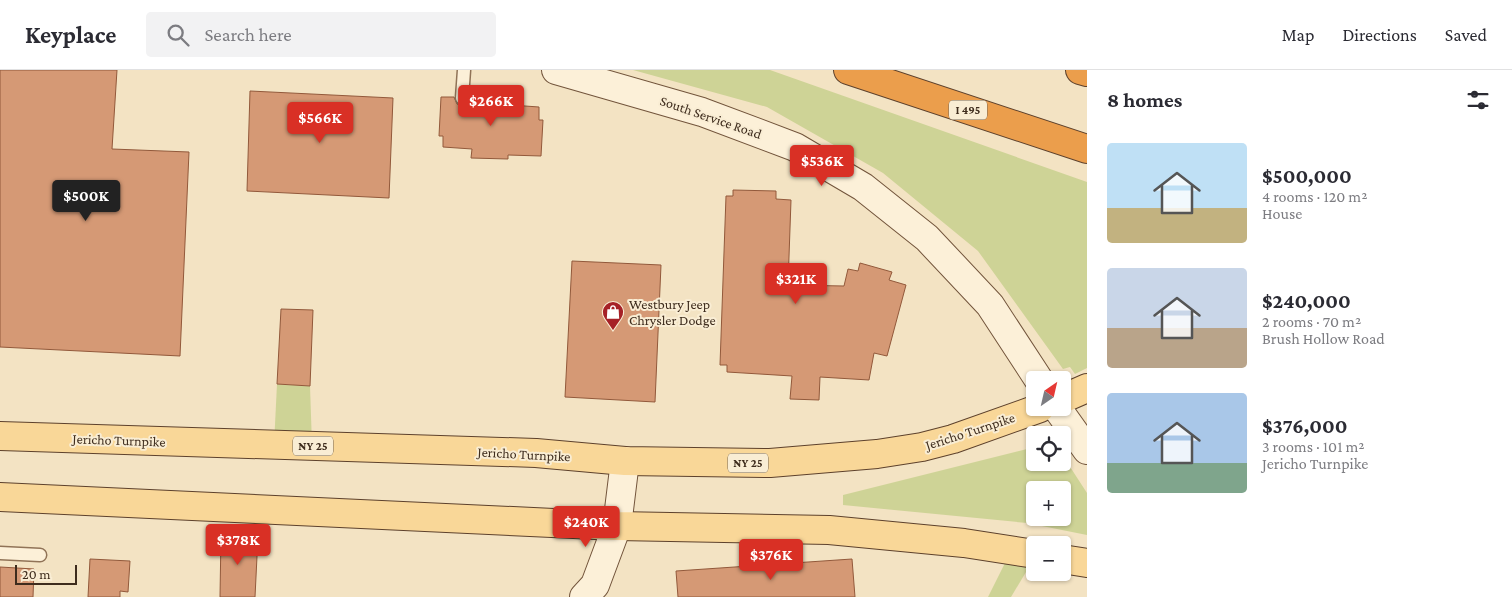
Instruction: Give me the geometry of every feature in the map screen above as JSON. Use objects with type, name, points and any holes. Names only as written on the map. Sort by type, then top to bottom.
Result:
[{"type":"highway","name":"I 495","points":[[848,70],[1087,149]]},
{"type":"highway","points":[[1080,70],[1087,72]]},
{"type":"main road","name":"South Service Road","points":[[556,70],[702,112],[795,147],[863,187],[927,238],[990,306],[1033,371]]},
{"type":"main road","points":[[1071,395],[1087,388]]},
{"type":"main road","name":"Jericho Turnpike","points":[[0,436],[543,453],[625,461],[770,463],[885,453],[922,447],[953,439],[1026,413]]},
{"type":"main road","points":[[1063,416],[1087,450]]},
{"type":"main road","points":[[594,593],[617,526],[625,461]]},
{"type":"main road","points":[[0,497],[617,526],[829,530],[964,543],[1026,553]]},
{"type":"main road","points":[[1071,560],[1087,563]]},
{"type":"lane","points":[[462,98],[464,70]]},
{"type":"lane","points":[[0,553],[40,555]]},
{"type":"green space","points":[[633,70],[770,70],[1087,182],[1087,368],[1075,374],[1070,367],[1063,369],[978,251],[883,173],[767,107]]},
{"type":"green space","points":[[277,384],[310,386],[312,445],[274,445]]},
{"type":"green space","points":[[1026,449],[1026,471],[1071,471],[1071,468],[1087,493],[1087,535],[1042,526],[1071,526],[1071,481],[1026,481],[1026,523],[843,505],[843,495]]},
{"type":"green space","points":[[1011,551],[1026,555],[1026,572],[1011,597],[988,597]]},
{"type":"building","points":[[0,70],[117,70],[112,149],[189,152],[180,356],[0,347]]},
{"type":"building","points":[[250,91],[393,98],[389,198],[247,191]]},
{"type":"building","points":[[474,94],[511,96],[511,105],[539,107],[539,120],[543,120],[541,156],[508,155],[508,159],[471,158],[472,149],[443,147],[443,136],[439,136],[441,97],[454,97],[457,104],[462,106],[468,103],[470,98],[474,99]]},
{"type":"building","points":[[733,190],[776,191],[776,199],[791,200],[788,285],[844,286],[848,269],[858,271],[860,263],[892,272],[889,280],[906,285],[887,356],[874,353],[869,380],[820,377],[819,400],[790,399],[792,376],[727,372],[727,365],[720,365],[726,196],[733,196]]},
{"type":"building","name":"Westbury Jeep Chrysler Dodge","points":[[572,261],[661,265],[655,402],[565,397]]},
{"type":"building","points":[[281,309],[313,310],[310,386],[277,384]]},
{"type":"building","points":[[221,535],[258,536],[255,597],[220,597]]},
{"type":"building","points":[[90,559],[130,561],[128,592],[120,591],[120,597],[88,597]]},
{"type":"building","points":[[852,559],[855,597],[678,597],[676,571]]},
{"type":"building","points":[[0,567],[34,569],[33,597],[0,597]]},
{"type":"place","name":"Westbury Jeep Chrysler Dodge","points":[[613,331]]}]
